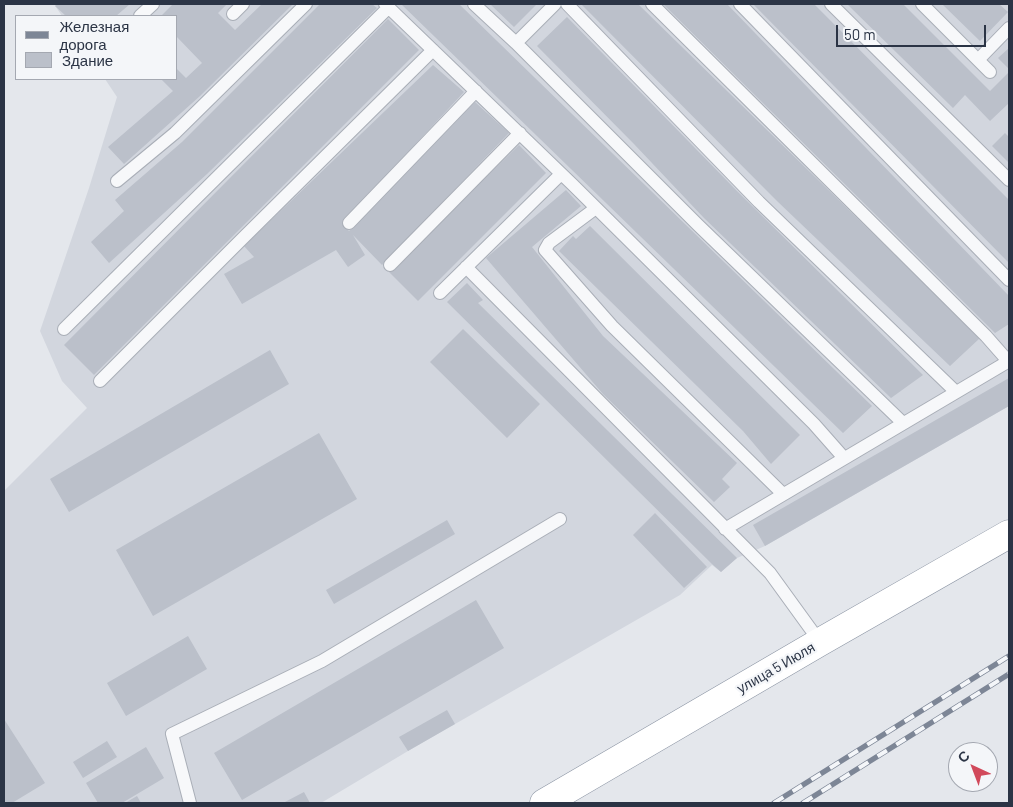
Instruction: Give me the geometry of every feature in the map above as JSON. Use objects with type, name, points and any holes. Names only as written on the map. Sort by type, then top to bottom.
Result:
[{"type":"highway","name":"улица 5 Июля","points":[[544,803],[1009,534]]},
{"type":"lane","points":[[141,15],[154,4]]},
{"type":"lane","points":[[233,14],[243,4]]},
{"type":"lane","points":[[117,181],[175,133],[306,4]]},
{"type":"lane","points":[[474,4],[516,43],[698,225],[903,423]]},
{"type":"lane","points":[[516,43],[555,4]]},
{"type":"lane","points":[[567,4],[759,202],[956,392]]},
{"type":"lane","points":[[652,4],[986,336],[1008,361],[725,529]]},
{"type":"lane","points":[[740,4],[1009,280]]},
{"type":"lane","points":[[831,4],[1009,180]]},
{"type":"lane","points":[[922,4],[990,72]]},
{"type":"lane","points":[[64,328],[387,5],[562,174],[814,424],[844,458]]},
{"type":"lane","points":[[978,60],[1009,28]]},
{"type":"lane","points":[[100,381],[433,50]]},
{"type":"lane","points":[[349,223],[476,91]]},
{"type":"lane","points":[[390,265],[520,133]]},
{"type":"lane","points":[[440,293],[562,174]]},
{"type":"lane","points":[[596,208],[549,243],[546,250],[612,326],[783,494]]},
{"type":"lane","points":[[466,267],[770,573],[820,642]]},
{"type":"lane","points":[[190,803],[172,734],[322,661],[560,519]]},
{"type":"shaded area","points":[[54,4],[1009,4],[1009,406],[765,546],[737,558],[721,572],[712,565],[680,595],[321,803],[4,803],[4,491],[87,408],[62,381],[40,331],[89,188],[117,97],[106,80],[178,80],[178,15],[61,15]]},
{"type":"building","points":[[58,4],[130,4],[117,15],[65,15],[55,6]]},
{"type":"building","points":[[173,4],[227,4],[218,13],[235,30],[262,4],[293,4],[200,96],[124,164],[108,147],[173,91],[162,80],[178,80],[178,70],[186,78],[202,63],[178,38],[178,15],[162,15]]},
{"type":"building","points":[[320,4],[372,4],[377,8],[207,174],[109,263],[91,242],[124,211],[115,200],[182,142]]},
{"type":"building","points":[[401,4],[459,4],[872,406],[843,433]]},
{"type":"building","points":[[490,4],[537,4],[514,27]]},
{"type":"building","points":[[581,4],[638,4],[980,338],[950,366],[777,201]]},
{"type":"building","points":[[663,4],[727,4],[1009,296],[1009,324],[995,333]]},
{"type":"building","points":[[753,4],[814,4],[1009,200],[1009,263]]},
{"type":"building","points":[[847,4],[903,4],[990,91],[1009,72],[1009,103],[990,121],[965,95],[953,108]]},
{"type":"building","points":[[942,4],[999,4],[1008,12],[980,41]]},
{"type":"building","points":[[567,17],[737,191],[923,375],[891,398],[704,218],[537,46]]},
{"type":"building","points":[[388,19],[419,50],[94,375],[64,345]]},
{"type":"building","points":[[1009,48],[1009,69],[998,58]]},
{"type":"building","points":[[433,65],[464,92],[342,223],[349,231],[475,102],[509,133],[382,265],[353,235],[365,255],[348,267],[336,250],[242,304],[224,274],[254,257],[244,246]]},
{"type":"building","points":[[1005,133],[1009,137],[1009,163],[992,146]]},
{"type":"building","points":[[519,145],[546,173],[418,301],[389,272]]},
{"type":"building","points":[[566,190],[581,206],[532,247],[603,336],[737,463],[722,479],[730,487],[714,502],[603,394],[486,258]]},
{"type":"building","points":[[590,226],[800,435],[771,464],[743,431],[559,251],[573,236],[576,239]]},
{"type":"building","points":[[467,283],[483,300],[478,303],[737,558],[721,572],[447,302]]},
{"type":"building","points":[[463,329],[540,404],[507,438],[430,362]]},
{"type":"building","points":[[270,350],[289,384],[69,512],[50,479]]},
{"type":"building","points":[[1009,378],[1009,406],[765,546],[753,525]]},
{"type":"building","points":[[319,433],[357,499],[153,616],[116,550]]},
{"type":"building","points":[[655,513],[707,567],[684,588],[633,535]]},
{"type":"building","points":[[447,520],[455,534],[334,604],[326,590]]},
{"type":"building","points":[[476,600],[504,648],[242,800],[214,753]]},
{"type":"building","points":[[188,636],[207,669],[126,716],[107,683]]},
{"type":"building","points":[[447,710],[455,724],[408,751],[399,737]]},
{"type":"building","points":[[4,719],[45,783],[12,803],[4,803]]},
{"type":"building","points":[[107,741],[117,757],[83,778],[73,762]]},
{"type":"building","points":[[146,747],[164,778],[122,803],[98,803],[86,783]]},
{"type":"building","points":[[304,792],[310,803],[283,803]]},
{"type":"building","points":[[137,796],[141,803],[125,803]]},
{"type":"railway","points":[[774,803],[1009,656]]},
{"type":"railway","points":[[803,803],[1009,674]]}]
